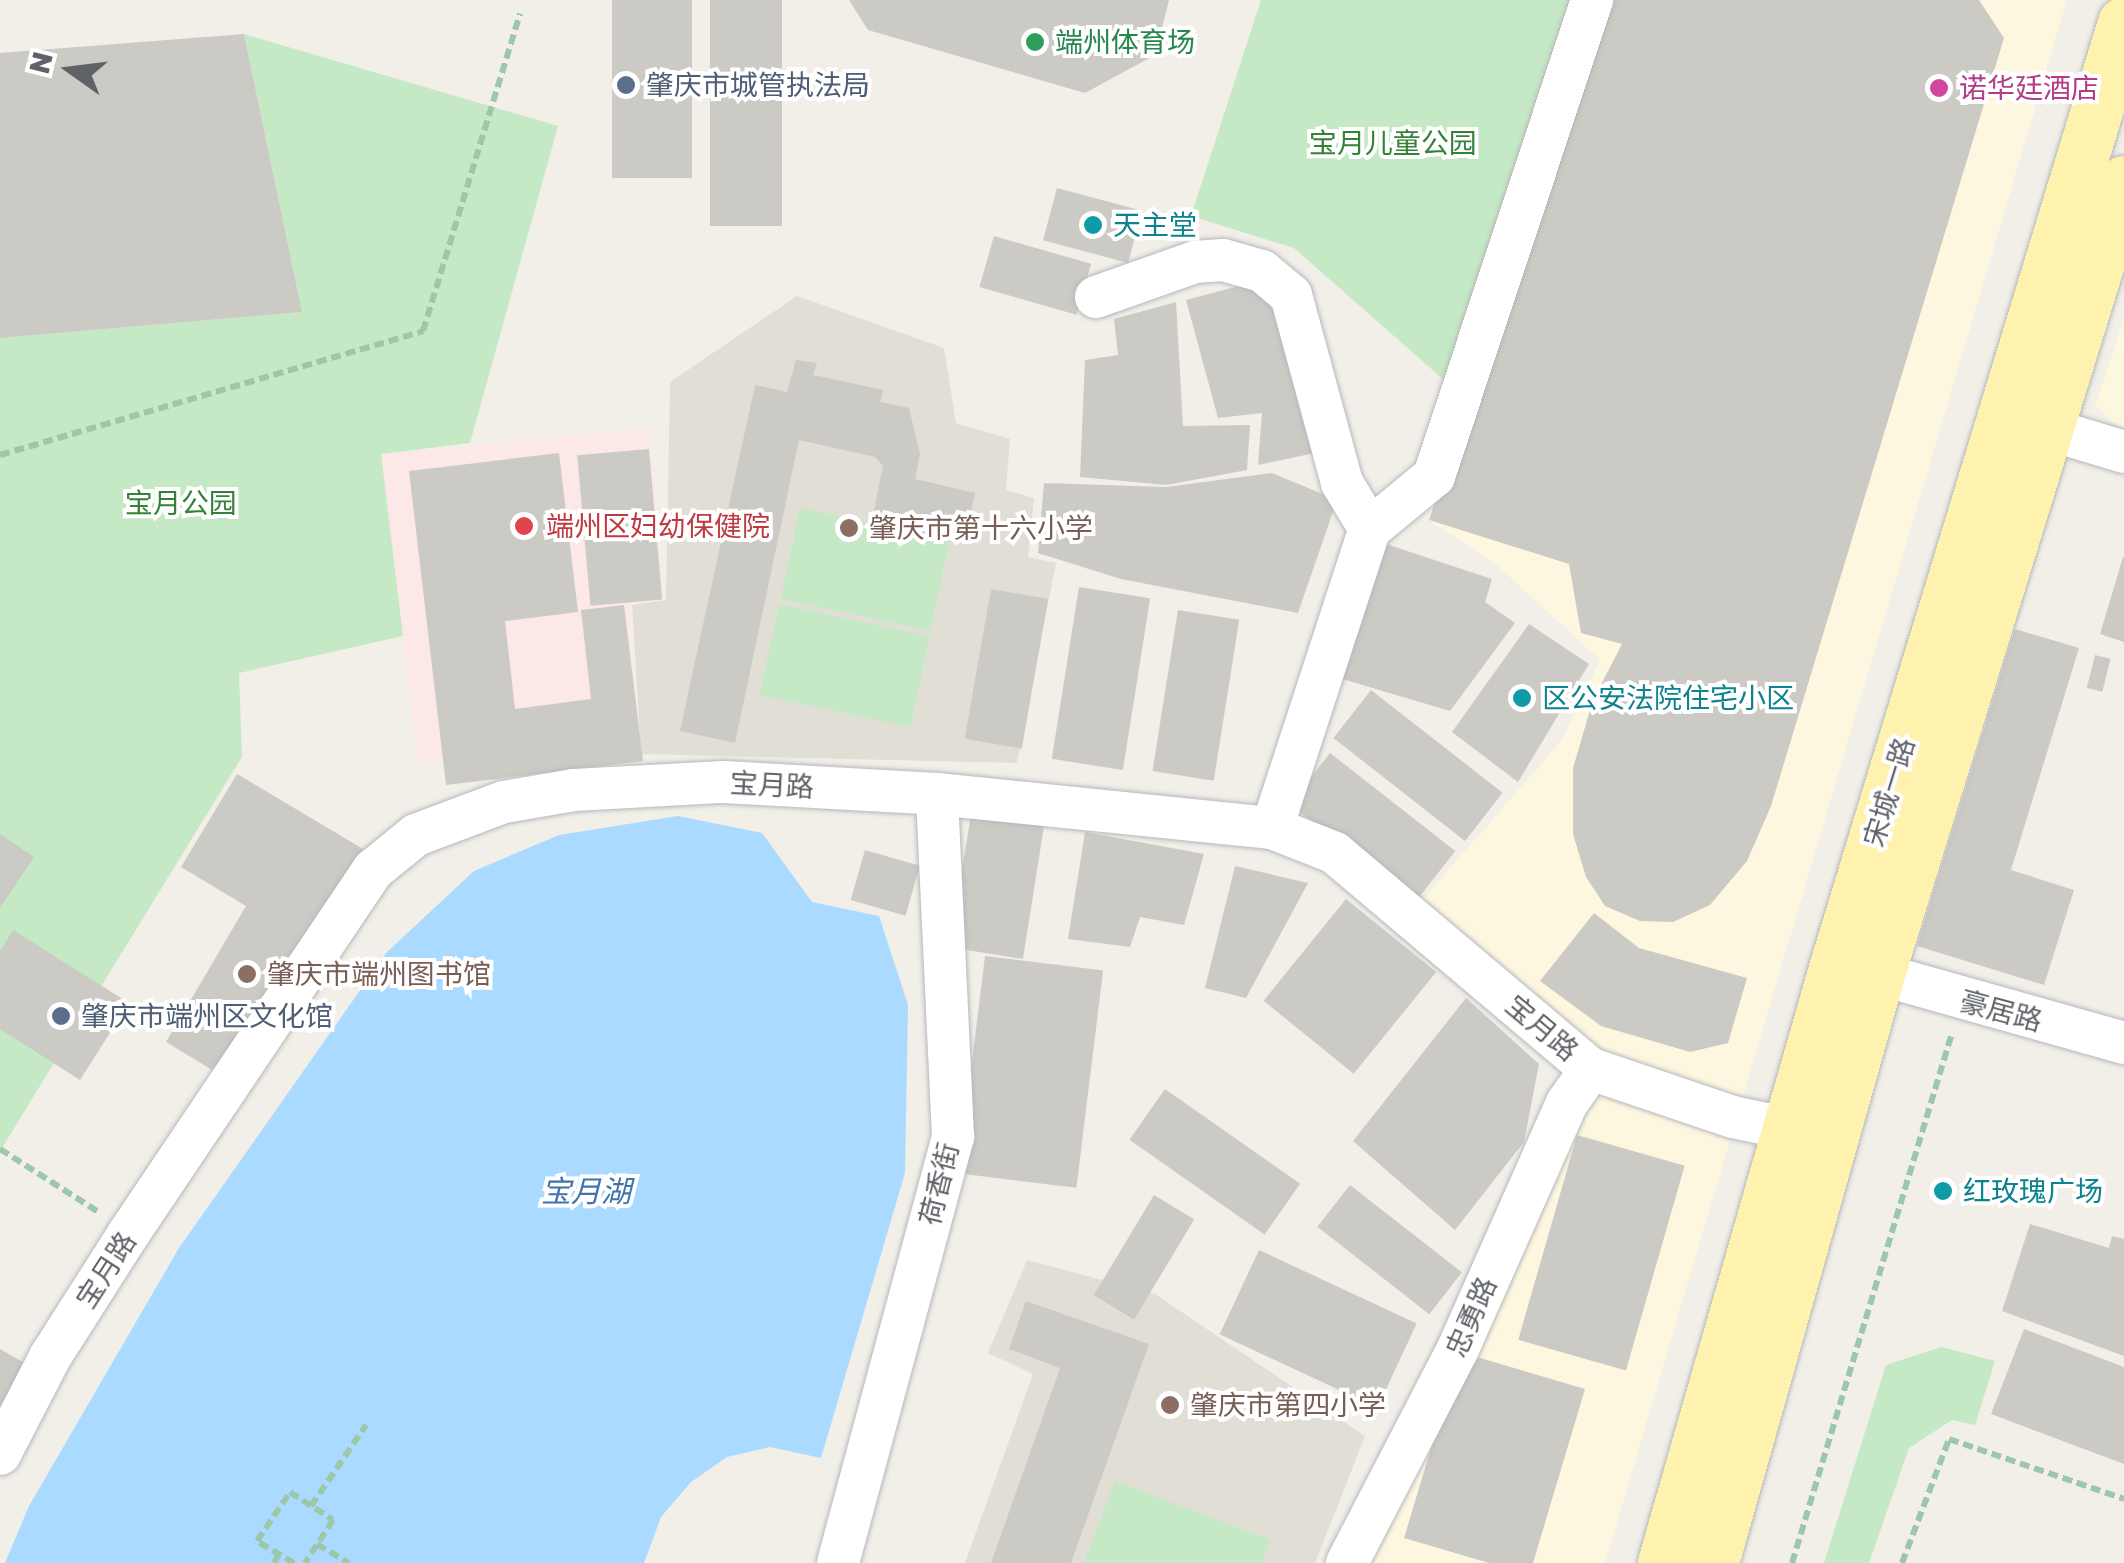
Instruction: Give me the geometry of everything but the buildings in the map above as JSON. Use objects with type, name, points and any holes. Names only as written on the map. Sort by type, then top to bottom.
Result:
[{"type":"main road","name":"宋城一路","points":[[1664,1563],[1790,1129],[2124,24]]},
{"type":"main road","name":"宋城一路","points":[[1713,1563],[1879,974],[2124,182]]},
{"type":"street","points":[[1272,828],[1370,529],[1434,476],[1592,0]]},
{"type":"street","points":[[1096,297],[1194,262],[1223,260],[1262,271],[1291,296],[1342,483],[1370,529]]},
{"type":"street","points":[[2048,429],[2124,452]]},
{"type":"street","name":"宝月路","points":[[0,1454],[50,1358],[129,1232],[373,870],[416,836],[504,802],[574,790],[724,782],[938,794],[1272,828],[1334,853],[1590,1069],[1734,1117],[1790,1129]]},
{"type":"street","name":"荷香街","points":[[838,1563],[954,1136],[938,794]]},
{"type":"street","name":"豪居路","points":[[1879,974],[1961,1002],[2124,1044]]},
{"type":"street","name":"忠勇路","points":[[1347,1563],[1457,1351],[1566,1102],[1590,1069]]},
{"type":"path","points":[[0,456],[423,331],[520,13]]},
{"type":"path","points":[[1792,1563],[1961,1002]]},
{"type":"path","points":[[0,1149],[129,1232]]},
{"type":"path","points":[[311,1506],[366,1426]]},
{"type":"path","points":[[1902,1563],[1949,1439],[2124,1499]]},
{"type":"path","points":[[294,1563],[257,1540],[290,1492],[333,1520],[305,1563]]},
{"type":"path","points":[[317,1544],[349,1563]]},
{"type":"path","points":[[274,1563],[279,1554]]},
{"type":"shaded area","points":[[1592,0],[2067,0],[1605,1563],[1346,1563],[1590,1069],[1409,915],[1562,740],[1600,660],[1497,565],[1429,520],[1434,476]]},
{"type":"shaded area","name":"肇庆市第十六小学","points":[[797,296],[944,348],[956,423],[1010,439],[1006,490],[1034,498],[1028,557],[1056,563],[1017,763],[641,754],[632,605],[666,600],[670,382]]},
{"type":"shaded area","points":[[2124,318],[2124,432],[2095,406]]},
{"type":"shaded area","name":"端州区妇幼保健院","points":[[649,428],[664,599],[629,605],[637,738],[418,764],[381,454]]},
{"type":"shaded area","name":"肇庆市第四小学","points":[[1027,1260],[1155,1294],[1365,1436],[1315,1563],[965,1563],[1033,1374],[988,1353]]},
{"type":"green space","name":"宝月儿童公园","points":[[1261,0],[1592,0],[1461,395],[1294,248],[1191,216]]},
{"type":"green space","name":"宝月公园","points":[[244,34],[558,126],[470,443],[381,454],[403,636],[239,673],[242,757],[0,1151],[0,338],[302,312]]},
{"type":"green space","points":[[800,508],[950,540],[930,631],[781,599]]},
{"type":"green space","points":[[779,604],[930,636],[910,727],[760,695]]},
{"type":"green space","points":[[1941,1347],[1995,1361],[1975,1425],[1952,1420],[1909,1448],[1869,1563],[1824,1563],[1886,1365]]},
{"type":"green space","points":[[1115,1481],[1270,1540],[1261,1563],[1084,1563]]},
{"type":"water","name":"宝月湖","points":[[678,816],[762,833],[812,902],[879,916],[908,1005],[905,1173],[821,1458],[770,1447],[727,1457],[691,1482],[661,1517],[644,1563],[5,1563],[29,1506],[179,1248],[387,952],[474,871],[559,835]]},
{"type":"place","name":"端州体育场","points":[[1035,42]]},
{"type":"place","name":"肇庆市城管执法局","points":[[626,85]]},
{"type":"place","name":"诺华廷酒店","points":[[1939,88]]},
{"type":"place","name":"天主堂","points":[[1093,225]]},
{"type":"place","name":"端州区妇幼保健院","points":[[524,526]]},
{"type":"place","name":"肇庆市第十六小学","points":[[849,528]]},
{"type":"place","name":"区公安法院住宅小区","points":[[1522,698]]},
{"type":"place","name":"肇庆市端州图书馆","points":[[247,974]]},
{"type":"place","name":"肇庆市端州区文化馆","points":[[61,1016]]},
{"type":"place","name":"红玫瑰广场","points":[[1943,1191]]},
{"type":"place","name":"肇庆市第四小学","points":[[1170,1405]]}]
